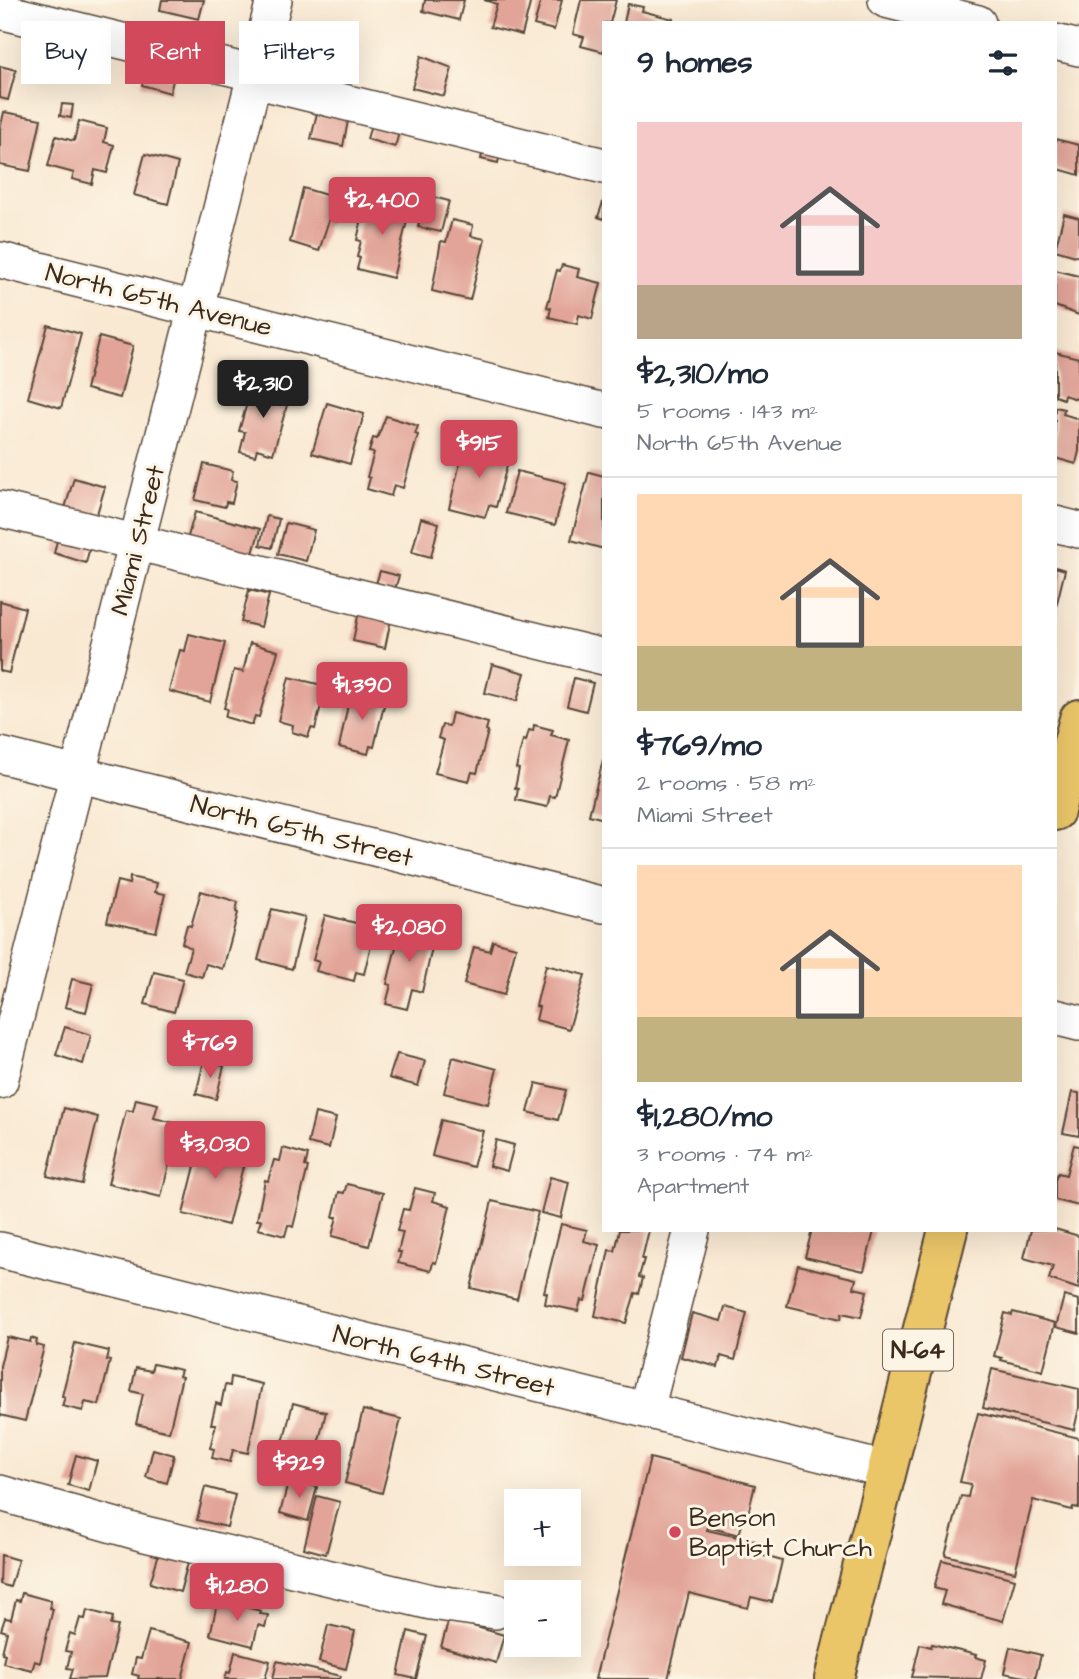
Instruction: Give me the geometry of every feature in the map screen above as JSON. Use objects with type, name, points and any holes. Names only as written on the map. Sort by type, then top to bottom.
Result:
[{"type":"main road","points":[[1057,803],[1079,719]]},
{"type":"main road","name":"N-64","points":[[834,1679],[947,1232]]},
{"type":"street","name":"Miami Street","points":[[269,21],[274,0]]},
{"type":"street","points":[[886,0],[970,21]]},
{"type":"street","points":[[0,11],[239,73]]},
{"type":"street","points":[[1057,42],[1079,48]]},
{"type":"street","name":"Miami Street","points":[[0,1080],[9,1007],[78,775],[253,84]]},
{"type":"street","points":[[282,84],[602,165]]},
{"type":"street","name":"North 65th Avenue","points":[[0,260],[602,410]]},
{"type":"street","points":[[0,509],[602,657]]},
{"type":"street","points":[[1057,524],[1079,530]]},
{"type":"street","name":"North 65th Street","points":[[0,755],[602,905]]},
{"type":"street","points":[[1057,1018],[1079,1023]]},
{"type":"street","points":[[646,1410],[691,1232]]},
{"type":"street","name":"North 64th Street","points":[[0,1250],[887,1470]]},
{"type":"street","points":[[0,1493],[154,1536],[431,1602],[495,1611]]},
{"type":"building","points":[[162,0],[204,0],[199,19],[160,10]]},
{"type":"building","points":[[425,0],[464,0],[459,20],[423,11]]},
{"type":"building","points":[[484,0],[531,0],[522,35],[490,27],[497,4]]},
{"type":"building","points":[[541,0],[562,0],[554,30],[534,25]]},
{"type":"building","points":[[581,0],[616,0],[611,21],[602,21],[602,51],[581,46],[584,37],[573,34]]},
{"type":"building","points":[[628,4],[643,7],[642,11],[673,19],[672,21],[624,21]]},
{"type":"building","points":[[421,56],[452,68],[444,96],[412,88]]},
{"type":"building","points":[[0,66],[16,70],[8,100],[0,98]]},
{"type":"building","points":[[142,84],[172,84],[170,93]]},
{"type":"building","points":[[62,104],[73,105],[71,118],[60,116]]},
{"type":"building","points":[[319,104],[350,111],[343,146],[311,139]]},
{"type":"building","points":[[4,112],[41,119],[30,171],[0,165],[0,130]]},
{"type":"building","points":[[374,114],[402,122],[395,147],[367,139]]},
{"type":"building","points":[[79,121],[107,128],[104,142],[114,145],[107,173],[95,170],[92,184],[72,179],[74,173],[48,166],[56,136],[74,141]]},
{"type":"building","points":[[1057,140],[1079,145],[1079,175],[1057,169]]},
{"type":"building","points":[[484,146],[501,150],[498,163],[481,159]]},
{"type":"building","points":[[145,154],[178,163],[168,204],[134,195]]},
{"type":"building","points":[[303,188],[336,198],[319,251],[290,242]]},
{"type":"building","points":[[425,195],[449,201],[441,232],[418,227]]},
{"type":"building","points":[[382,196],[409,202],[406,212],[409,213],[393,278],[357,269],[361,241],[357,240],[362,218],[366,219],[369,203],[380,206]]},
{"type":"building","points":[[1064,214],[1079,218],[1079,257],[1057,251]]},
{"type":"building","points":[[452,220],[473,225],[471,236],[485,239],[470,300],[432,291],[441,241],[446,242]]},
{"type":"building","points":[[562,265],[579,269],[577,277],[601,283],[592,319],[579,315],[577,324],[549,317],[551,308],[547,307],[557,270],[560,271]]},
{"type":"building","points":[[1057,270],[1079,276],[1079,315],[1057,307]]},
{"type":"building","points":[[48,325],[81,334],[61,408],[28,398]]},
{"type":"building","points":[[99,337],[133,346],[120,398],[86,389]]},
{"type":"building","points":[[1057,352],[1079,358],[1079,400],[1064,395],[1063,399],[1057,397]]},
{"type":"building","points":[[264,384],[280,389],[278,395],[289,398],[273,454],[257,449],[255,456],[240,452],[245,432],[239,431],[251,389],[262,392]]},
{"type":"building","points":[[327,403],[364,414],[350,464],[312,453]]},
{"type":"building","points":[[1057,407],[1064,409],[1063,414],[1079,419],[1079,451],[1076,464],[1057,459]]},
{"type":"building","points":[[386,416],[418,426],[415,434],[418,435],[403,488],[394,485],[391,496],[367,489],[370,478],[367,477],[374,453],[369,452],[373,438],[377,439]]},
{"type":"building","points":[[465,443],[510,454],[496,507],[489,505],[485,517],[449,508]]},
{"type":"building","points":[[204,464],[233,471],[231,480],[237,481],[232,503],[226,502],[225,507],[195,500]]},
{"type":"building","points":[[517,471],[566,483],[555,525],[506,513]]},
{"type":"building","points":[[589,472],[602,475],[602,548],[571,540]]},
{"type":"building","points":[[74,478],[105,487],[96,517],[65,508]]},
{"type":"building","points":[[195,512],[260,529],[252,557],[187,540]]},
{"type":"building","points":[[267,516],[279,519],[272,548],[260,545]]},
{"type":"building","points":[[421,518],[439,523],[431,557],[412,552]]},
{"type":"building","points":[[286,523],[314,530],[306,561],[278,554]]},
{"type":"building","points":[[60,529],[92,538],[86,563],[54,553]]},
{"type":"building","points":[[1057,568],[1065,570],[1057,603]]},
{"type":"building","points":[[380,571],[399,576],[394,592],[375,587]]},
{"type":"building","points":[[249,590],[269,595],[261,627],[241,622]]},
{"type":"building","points":[[0,601],[25,608],[9,673],[0,671]]},
{"type":"building","points":[[359,611],[391,619],[385,648],[353,641]]},
{"type":"building","points":[[189,634],[225,643],[210,702],[169,691],[180,650],[185,651]]},
{"type":"building","points":[[250,643],[278,651],[259,717],[255,716],[252,725],[225,717],[227,709],[224,708],[234,670],[243,672]]},
{"type":"building","points":[[492,664],[525,673],[517,701],[485,693]]},
{"type":"building","points":[[289,677],[326,686],[315,729],[311,728],[308,737],[292,732],[293,725],[278,721]]},
{"type":"building","points":[[574,678],[593,683],[586,711],[567,706]]},
{"type":"building","points":[[355,690],[386,697],[374,747],[370,746],[368,754],[339,747],[349,700],[352,700]]},
{"type":"building","points":[[452,713],[488,723],[477,773],[472,772],[469,781],[435,773],[444,740],[438,738],[442,725],[449,726]]},
{"type":"building","points":[[534,725],[553,730],[551,735],[569,740],[555,797],[550,796],[547,807],[516,800],[518,789],[515,788],[519,769],[516,768],[523,740],[526,741],[529,730],[533,731]]},
{"type":"building","points":[[602,764],[602,818],[589,815]]},
{"type":"building","points":[[130,877],[157,883],[155,892],[165,894],[156,932],[107,922],[117,881],[129,884]]},
{"type":"building","points":[[201,891],[238,902],[238,913],[223,969],[206,964],[202,977],[184,972],[191,948],[182,943],[187,925],[191,926]]},
{"type":"building","points":[[272,909],[305,917],[292,969],[258,960]]},
{"type":"building","points":[[325,915],[375,928],[364,974],[356,972],[354,981],[316,971],[319,962],[313,960]]},
{"type":"building","points":[[402,922],[433,929],[431,938],[434,939],[422,992],[412,989],[407,1009],[386,1004],[391,985],[387,984]]},
{"type":"building","points":[[493,941],[516,947],[504,995],[464,984],[474,947],[490,951]]},
{"type":"building","points":[[546,965],[585,975],[569,1029],[536,1020],[539,1007],[536,1006]]},
{"type":"building","points":[[154,972],[183,979],[174,1012],[145,1004]]},
{"type":"building","points":[[72,979],[93,984],[86,1012],[65,1007]]},
{"type":"building","points":[[65,1027],[91,1035],[83,1064],[56,1055]]},
{"type":"building","points":[[397,1054],[425,1061],[418,1086],[389,1078]]},
{"type":"building","points":[[453,1057],[497,1069],[488,1104],[444,1093]]},
{"type":"building","points":[[204,1061],[224,1066],[216,1099],[196,1094]]},
{"type":"building","points":[[536,1083],[566,1090],[558,1120],[528,1112]]},
{"type":"building","points":[[1072,1092],[1079,1093],[1079,1136],[1063,1133]]},
{"type":"building","points":[[136,1099],[158,1104],[154,1118],[179,1124],[161,1197],[108,1184],[126,1110],[133,1111]]},
{"type":"building","points":[[64,1108],[98,1117],[82,1184],[47,1176]]},
{"type":"building","points":[[315,1113],[336,1118],[329,1148],[308,1143]]},
{"type":"building","points":[[441,1120],[483,1131],[473,1167],[432,1156]]},
{"type":"building","points":[[219,1137],[234,1141],[231,1152],[246,1155],[228,1225],[183,1214],[202,1138],[217,1142]]},
{"type":"building","points":[[496,1140],[514,1145],[507,1171],[489,1166]]},
{"type":"building","points":[[1074,1145],[1079,1146],[1079,1206],[1057,1200],[1057,1175],[1058,1173],[1066,1175]]},
{"type":"building","points":[[283,1148],[308,1155],[305,1166],[308,1167],[293,1227],[288,1225],[285,1236],[258,1229],[261,1220],[257,1220],[265,1180],[268,1181],[274,1160],[280,1161]]},
{"type":"building","points":[[550,1177],[569,1182],[561,1218],[541,1213]]},
{"type":"building","points":[[347,1184],[383,1193],[369,1246],[332,1236],[339,1192],[344,1193]]},
{"type":"building","points":[[415,1188],[435,1193],[433,1201],[450,1206],[436,1263],[433,1262],[431,1271],[398,1263],[403,1232],[397,1231],[403,1209],[409,1210]]},
{"type":"building","points":[[492,1201],[538,1212],[517,1299],[471,1288]]},
{"type":"building","points":[[561,1224],[587,1230],[584,1241],[599,1245],[585,1301],[581,1300],[578,1311],[545,1304],[547,1293],[544,1292]]},
{"type":"building","points":[[1057,1230],[1079,1236],[1079,1289],[1049,1279],[1053,1266],[1024,1258],[1030,1232],[1057,1232]]},
{"type":"building","points":[[620,1232],[649,1232],[639,1277],[643,1278],[639,1294],[635,1293],[626,1323],[595,1316],[609,1250],[615,1251]]},
{"type":"building","points":[[811,1232],[874,1232],[864,1271],[805,1257]]},
{"type":"building","points":[[798,1265],[856,1279],[854,1288],[867,1291],[861,1317],[842,1313],[841,1319],[787,1306]]},
{"type":"building","points":[[1064,1296],[1079,1300],[1079,1333],[1056,1327]]},
{"type":"building","points":[[725,1307],[747,1313],[735,1360],[721,1356],[718,1367],[681,1357],[692,1313],[721,1321]]},
{"type":"building","points":[[1013,1312],[1055,1323],[1043,1371],[994,1356],[1005,1313],[1012,1315]]},
{"type":"building","points":[[7,1337],[30,1342],[31,1338],[37,1340],[36,1345],[44,1347],[25,1421],[0,1415],[0,1366]]},
{"type":"building","points":[[75,1343],[109,1351],[107,1360],[110,1361],[99,1405],[85,1402],[83,1411],[62,1406]]},
{"type":"building","points":[[153,1364],[181,1370],[179,1376],[182,1377],[169,1432],[136,1424],[143,1394],[131,1391],[136,1368],[151,1371]]},
{"type":"building","points":[[992,1369],[1079,1389],[1079,1408],[1074,1430],[983,1408]]},
{"type":"building","points":[[231,1377],[262,1384],[248,1453],[233,1450],[230,1462],[212,1458],[214,1449],[210,1448],[216,1424],[211,1424],[216,1403],[221,1405],[225,1385],[230,1386]]},
{"type":"building","points":[[293,1403],[326,1412],[313,1464],[298,1460],[297,1466],[278,1462]]},
{"type":"building","points":[[363,1410],[401,1419],[382,1493],[345,1483]]},
{"type":"building","points":[[978,1413],[1079,1438],[1079,1508],[1073,1507],[1072,1510],[1033,1500],[1015,1572],[945,1555],[961,1496],[968,1497],[971,1484],[960,1482]]},
{"type":"building","points":[[153,1449],[174,1455],[167,1483],[146,1477]]},
{"type":"building","points":[[76,1455],[97,1461],[89,1491],[68,1485]]},
{"type":"building","name":"Benson Baptist Church","points":[[650,1458],[755,1485],[747,1518],[744,1517],[739,1535],[708,1527],[707,1530],[764,1543],[761,1555],[782,1561],[772,1602],[751,1597],[748,1608],[689,1593],[668,1679],[595,1679]]},
{"type":"building","points":[[289,1480],[317,1487],[308,1521],[280,1513]]},
{"type":"building","points":[[205,1487],[235,1495],[227,1527],[197,1520]]},
{"type":"building","points":[[317,1496],[340,1502],[326,1554],[304,1548]]},
{"type":"building","points":[[160,1550],[189,1559],[180,1592],[150,1583]]},
{"type":"building","points":[[1,1555],[18,1560],[10,1587],[0,1584]]},
{"type":"building","points":[[942,1560],[1015,1579],[1003,1621],[941,1604],[945,1591],[934,1588]]},
{"type":"building","points":[[22,1593],[51,1601],[50,1608],[53,1609],[40,1663],[35,1661],[32,1670],[3,1663],[5,1654],[2,1653],[7,1632],[1,1630],[5,1618],[11,1619],[16,1600],[20,1601]]},
{"type":"building","points":[[218,1600],[268,1615],[265,1627],[258,1625],[253,1646],[210,1635]]},
{"type":"building","points":[[87,1610],[113,1617],[111,1625],[118,1626],[105,1678],[70,1679],[73,1669],[67,1668],[71,1652],[65,1651],[70,1633],[75,1635],[80,1618],[85,1619]]},
{"type":"building","points":[[449,1619],[504,1635],[496,1663],[441,1647]]},
{"type":"building","points":[[328,1625],[355,1631],[346,1669],[319,1662]]},
{"type":"building","points":[[149,1631],[192,1642],[182,1679],[138,1679],[139,1676],[132,1674],[136,1658],[141,1659]]},
{"type":"building","points":[[408,1631],[427,1636],[416,1679],[398,1675]]},
{"type":"building","points":[[920,1644],[931,1647],[932,1644],[986,1660],[981,1679],[912,1677]]},
{"type":"building","points":[[1010,1647],[1041,1655],[1035,1679],[1004,1673]]},
{"type":"building","points":[[235,1652],[270,1661],[265,1679],[225,1679],[227,1672],[230,1673]]},
{"type":"building","points":[[277,1661],[341,1676],[340,1679],[273,1679]]},
{"type":"place","name":"Benson Baptist Church","points":[[675,1532]]}]
